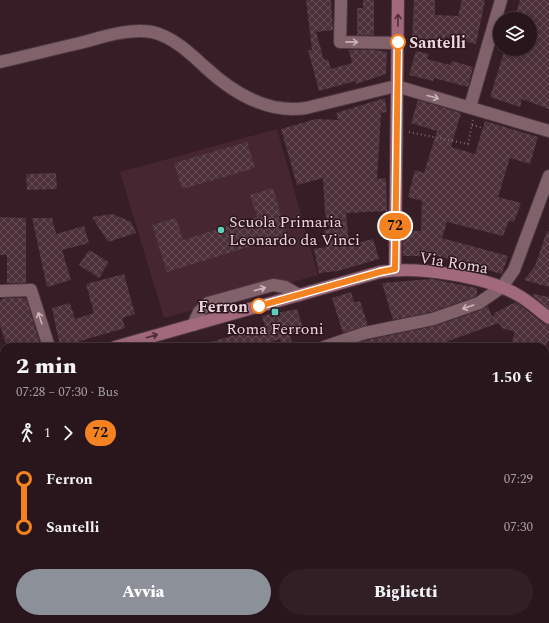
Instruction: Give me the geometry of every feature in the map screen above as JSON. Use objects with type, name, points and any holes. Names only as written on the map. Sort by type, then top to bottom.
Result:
[{"type":"main road","points":[[395,269],[398,0]]},
{"type":"main road","name":"Via Roma","points":[[129,343],[395,269],[472,278],[502,287],[518,295],[549,318]]},
{"type":"street","points":[[341,0],[340,42],[397,43]]},
{"type":"street","points":[[470,107],[501,0]]},
{"type":"street","points":[[0,62],[118,34],[153,32],[186,50],[234,89],[260,103],[280,109],[294,110],[306,108],[396,86],[549,131]]},
{"type":"street","points":[[335,343],[364,333],[433,319],[479,303],[502,287],[514,270],[549,176]]},
{"type":"street","points":[[193,325],[199,312],[208,303],[273,285],[285,287],[298,295]]},
{"type":"street","points":[[0,291],[31,290],[48,343]]},
{"type":"path","points":[[396,129],[468,144],[474,120],[483,119],[487,112]]},
{"type":"path","points":[[472,125],[483,128]]},
{"type":"shaded area","name":"Scuola Primaria Leonardo da Vinci","points":[[277,129],[318,275],[164,318],[120,172]]},
{"type":"building","points":[[306,0],[331,0],[333,30],[316,32],[324,60],[328,59],[331,69],[352,63],[349,50],[374,50],[387,52],[386,74],[356,84],[355,81],[319,91],[308,50],[312,50]]},
{"type":"building","points":[[363,0],[374,0],[374,35],[357,35],[357,8],[363,8]]},
{"type":"building","points":[[414,0],[435,0],[435,15],[458,16],[462,0],[485,0],[476,44],[445,37],[445,40],[412,39]]},
{"type":"building","points":[[520,0],[549,0],[549,109],[522,99],[520,107],[490,97],[503,56],[537,56],[537,12],[516,12]]},
{"type":"building","points":[[416,51],[429,54],[427,59],[450,65],[452,61],[473,67],[468,87],[434,78],[433,81],[409,75]]},
{"type":"building","points":[[385,98],[387,112],[381,113],[377,179],[386,178],[387,211],[346,213],[349,245],[373,239],[379,259],[338,271],[319,273],[314,249],[326,247],[324,231],[329,229],[325,212],[323,178],[297,185],[281,129],[316,119],[338,120],[336,113]]},
{"type":"building","points":[[418,100],[461,113],[451,147],[475,154],[485,121],[538,137],[530,164],[510,158],[498,197],[521,203],[514,222],[509,221],[503,236],[447,222],[442,238],[508,256],[502,274],[438,256],[403,256],[403,231],[421,231],[422,201],[408,197],[415,170],[424,173],[437,131],[411,123]]},
{"type":"building","points":[[247,142],[255,168],[182,189],[174,163]]},
{"type":"building","points":[[56,173],[57,189],[27,190],[26,174]]},
{"type":"building","points":[[273,188],[287,235],[167,272],[152,225],[176,218],[183,240],[257,217],[250,195]]},
{"type":"building","points":[[113,214],[131,222],[136,233],[108,242],[92,217]]},
{"type":"building","points":[[0,217],[26,218],[26,283],[7,283],[7,255],[0,255]]},
{"type":"building","points":[[32,218],[52,218],[56,234],[84,226],[89,243],[62,250],[71,280],[47,287]]},
{"type":"building","points":[[547,231],[549,231],[549,287],[524,280],[535,266]]},
{"type":"building","points":[[89,250],[109,262],[99,278],[79,265]]},
{"type":"building","points":[[124,274],[135,314],[122,318],[125,328],[74,343],[59,343],[52,308],[70,303],[75,319],[94,313],[86,284]]},
{"type":"building","points":[[432,279],[477,288],[477,296],[431,312],[393,320],[382,283]]},
{"type":"building","points":[[351,292],[354,302],[360,301],[368,325],[343,333],[332,298]]},
{"type":"building","points":[[532,295],[549,297],[549,309]]},
{"type":"building","points":[[5,298],[26,298],[40,343],[6,343],[0,325],[0,300]]},
{"type":"building","points":[[516,302],[544,324],[549,325],[548,343],[511,343],[515,332],[502,328],[499,323],[448,341],[448,343],[359,343],[435,326],[481,310],[488,306],[492,317],[496,312]]},
{"type":"building","points":[[297,309],[304,331],[290,335],[292,343],[281,343],[280,339],[268,343],[207,343],[265,326],[262,316]]},
{"type":"bus line","name":"72","points":[[259,306],[395,269],[396,100],[398,42]]},
{"type":"place","name":"Santelli","points":[[398,42]]},
{"type":"place","name":"Scuola Primaria Leonardo da Vinci","points":[[221,230]]},
{"type":"place","name":"Ferron","points":[[259,306]]},
{"type":"place","name":"Roma Ferroni","points":[[275,312]]}]
